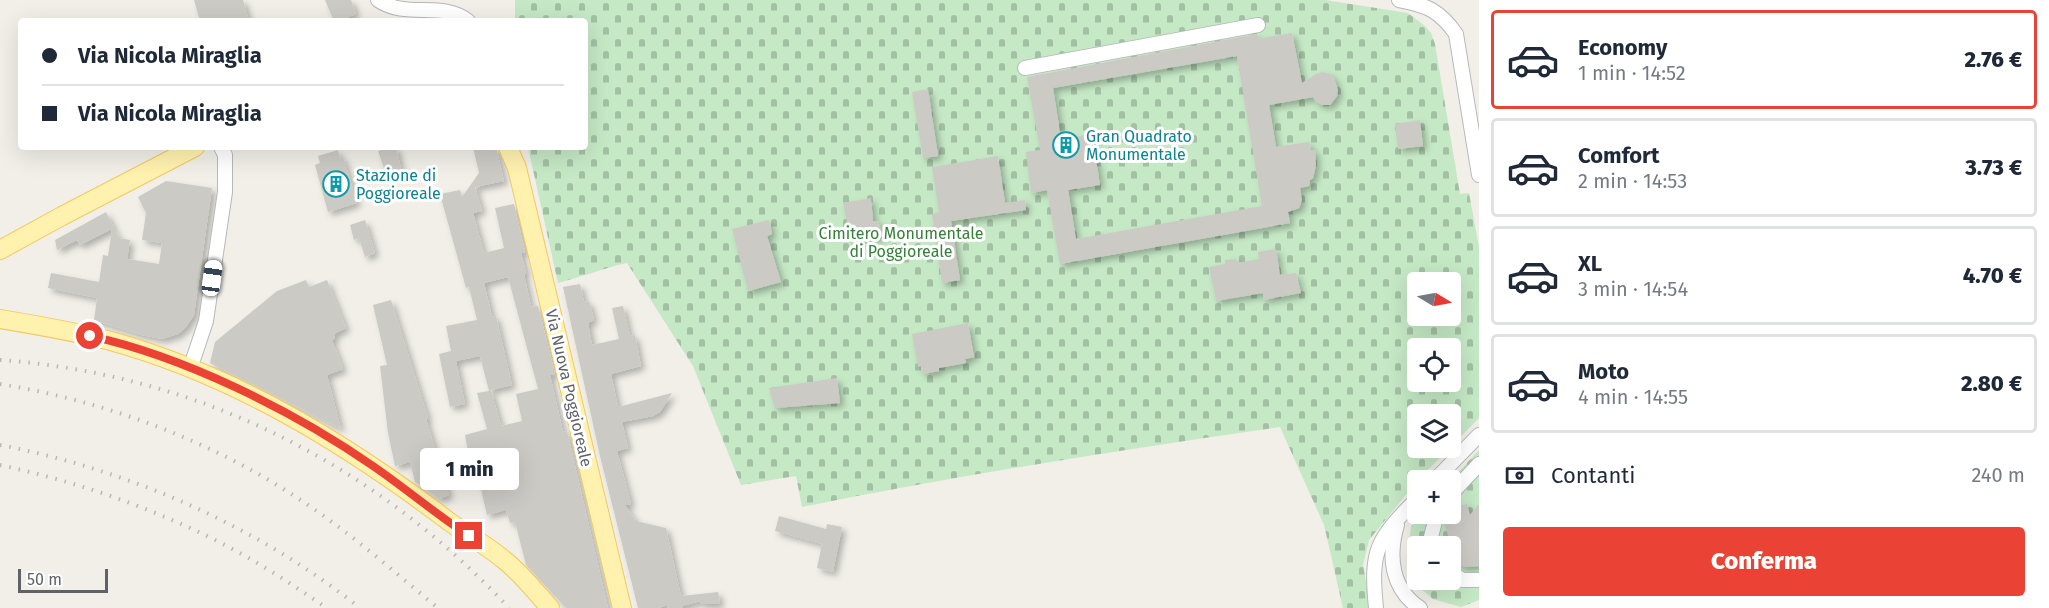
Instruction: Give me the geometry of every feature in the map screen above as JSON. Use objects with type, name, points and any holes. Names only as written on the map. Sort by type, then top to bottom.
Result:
[{"type":"main road","points":[[0,250],[189,150]]},
{"type":"main road","name":"Via Nuova Poggioreale","points":[[509,150],[517,168],[622,608]]},
{"type":"main road","points":[[0,319],[106,340],[141,350],[231,386],[304,423],[372,465],[451,524],[503,559],[550,608]]},
{"type":"street","points":[[378,0],[402,10],[453,11],[464,18]]},
{"type":"street","points":[[1399,0],[1423,5],[1436,11],[1456,34],[1479,175]]},
{"type":"street","points":[[1025,68],[1258,25]]},
{"type":"street","points":[[190,369],[206,321],[225,192],[225,155],[222,150]]},
{"type":"street","points":[[1445,470],[1479,435]]},
{"type":"street","points":[[1461,483],[1479,464]]},
{"type":"street","points":[[1376,608],[1373,579],[1375,555],[1381,541],[1407,508]]},
{"type":"street","points":[[1399,516],[1393,540],[1394,576],[1409,601],[1420,608]]},
{"type":"street","points":[[1373,579],[1387,572],[1394,576]]},
{"type":"street","points":[[1461,579],[1479,580]]},
{"type":"green space","name":"Cimitero Monumentale di Poggioreale","points":[[515,0],[1325,0],[1408,13],[1425,26],[1431,33],[1435,44],[1460,194],[1469,193],[1479,247],[1479,418],[1461,436],[1461,404],[1407,404],[1407,458],[1440,458],[1428,470],[1407,470],[1407,493],[1369,540],[1363,565],[1371,608],[1343,608],[1324,525],[1280,427],[1040,464],[802,507],[796,476],[741,485],[693,366],[627,263],[558,283],[529,150],[588,150],[588,18],[515,18]]},
{"type":"green space","points":[[1479,450],[1479,600],[1461,607],[1433,599],[1422,590],[1461,590],[1461,536],[1410,536],[1414,524],[1461,524],[1460,470]]},
{"type":"building","points":[[194,0],[243,0],[248,18],[199,18]]},
{"type":"building","points":[[325,0],[351,0],[356,14],[346,18],[333,18]]},
{"type":"building","name":"Gran Quadrato Monumentale","points":[[1292,33],[1302,83],[1316,74],[1328,73],[1334,78],[1338,90],[1337,96],[1330,105],[1316,102],[1313,97],[1269,105],[1276,147],[1309,142],[1311,150],[1315,150],[1316,165],[1313,178],[1309,186],[1300,188],[1302,200],[1299,208],[1288,212],[1290,223],[1060,264],[1047,190],[1031,193],[1026,152],[1040,150],[1027,77],[1257,34],[1257,39]],"holes":[[[1237,56],[1262,206],[1076,239],[1068,190],[1100,185],[1092,134],[1061,139],[1053,88]]]},
{"type":"building","points":[[928,89],[938,156],[923,158],[912,92]]},
{"type":"building","points":[[1420,120],[1423,146],[1398,149],[1395,124]]},
{"type":"building","name":"Stazione di Poggioreale","points":[[338,150],[340,158],[343,157],[357,203],[328,212],[315,165],[320,163],[318,156]]},
{"type":"building","points":[[397,150],[401,169],[386,174],[378,151]]},
{"type":"building","points":[[474,150],[497,150],[504,181],[475,187],[482,211],[473,213],[484,253],[504,248],[495,208],[514,204],[525,252],[521,253],[531,307],[538,306],[555,374],[550,375],[563,432],[567,431],[608,608],[566,608],[526,565],[515,522],[510,523],[506,510],[487,515],[473,455],[469,456],[465,435],[487,429],[477,393],[489,391],[480,356],[456,361],[465,404],[450,407],[439,354],[451,351],[446,326],[477,320],[440,194],[460,190],[462,197],[479,173]],"holes":[[[508,277],[538,389],[516,394],[522,421],[501,426],[491,390],[512,385],[496,316],[492,317],[484,283]]]},
{"type":"building","points":[[998,156],[1005,203],[1025,200],[1026,210],[951,221],[960,280],[942,283],[932,214],[939,212],[932,167]]},
{"type":"building","points":[[166,181],[212,188],[194,315],[186,327],[178,334],[162,339],[142,335],[94,320],[97,298],[48,288],[51,273],[99,282],[103,255],[108,256],[112,229],[80,245],[77,240],[57,250],[55,240],[106,212],[119,238],[130,240],[127,259],[159,264],[162,243],[142,240],[146,213],[138,197]]},
{"type":"building","points":[[871,198],[873,221],[878,221],[883,236],[851,242],[843,203]]},
{"type":"building","points":[[365,220],[375,253],[365,257],[359,238],[354,240],[350,225]]},
{"type":"building","points":[[769,220],[772,234],[767,236],[781,282],[748,291],[732,229]]},
{"type":"building","points":[[1276,249],[1280,275],[1296,273],[1301,293],[1263,300],[1263,293],[1216,301],[1209,267],[1225,264],[1225,260],[1236,259],[1237,263],[1259,259],[1258,252]]},
{"type":"building","points":[[306,280],[309,287],[327,280],[346,328],[334,334],[335,338],[332,340],[343,369],[327,375],[341,429],[210,363],[215,342],[277,291]]},
{"type":"building","points":[[580,284],[584,302],[589,301],[594,320],[588,323],[592,345],[619,339],[612,308],[623,306],[630,336],[635,335],[641,366],[611,374],[618,407],[672,393],[660,412],[653,416],[622,422],[628,448],[617,451],[631,504],[625,505],[636,521],[666,528],[681,596],[718,592],[720,604],[702,604],[700,601],[682,606],[683,608],[668,608],[667,605],[659,608],[638,608],[600,456],[563,287]]},
{"type":"building","points":[[391,300],[428,418],[426,419],[449,495],[439,499],[415,482],[410,462],[395,466],[388,433],[380,366],[387,365],[373,305]]},
{"type":"building","points":[[968,323],[974,357],[965,359],[966,363],[939,368],[939,371],[923,374],[921,366],[918,367],[912,334]]},
{"type":"building","points":[[837,378],[840,403],[775,408],[769,388]]},
{"type":"building","points":[[1467,504],[1470,515],[1479,504],[1479,566],[1461,565],[1461,536],[1448,536],[1444,524],[1461,524],[1461,505]]},
{"type":"building","points":[[779,516],[826,529],[827,524],[842,527],[833,572],[817,568],[822,544],[775,531]]},
{"type":"railway","points":[[0,360],[73,369],[144,384],[212,407],[278,435],[341,470],[401,510],[457,557],[509,608]]},
{"type":"railway","points":[[0,384],[90,404],[177,434],[219,453],[259,475],[336,525],[438,608]]},
{"type":"railway","points":[[0,445],[96,469],[190,505],[278,551],[320,578],[360,608]]},
{"type":"railway","points":[[0,465],[58,479],[170,519],[238,552],[327,608]]},
{"type":"place","name":"Gran Quadrato Monumentale","points":[[1066,145]]},
{"type":"place","name":"Stazione di Poggioreale","points":[[336,184]]},
{"type":"route","points":[[90,336],[141,350],[190,369],[231,386],[304,423],[372,465],[469,536]]}]
